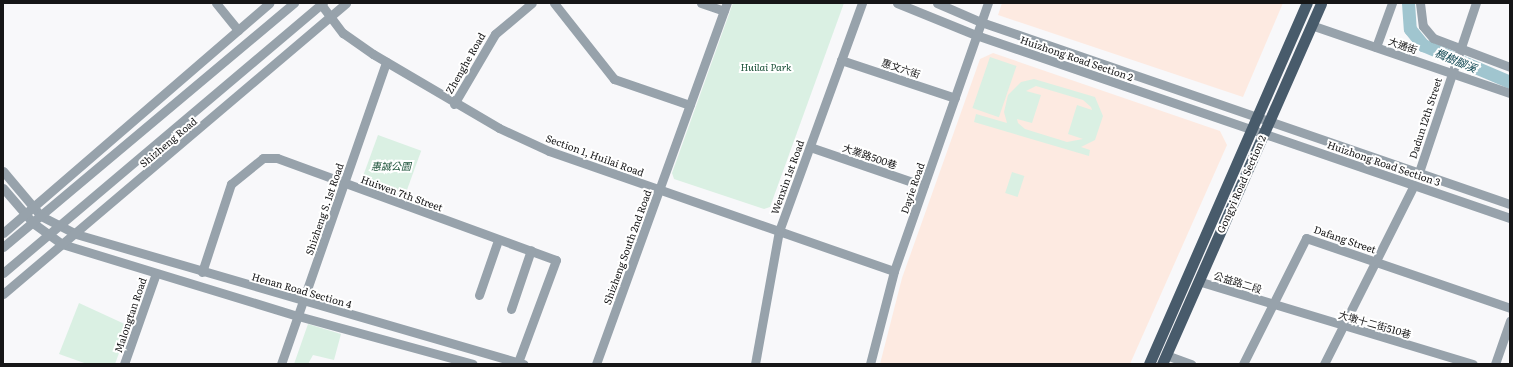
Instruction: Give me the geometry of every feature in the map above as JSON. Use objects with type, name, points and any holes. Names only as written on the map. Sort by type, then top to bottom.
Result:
[{"type":"main road","name":"Gongyi Road Section 2","points":[[1149,364],[1307,3]]},
{"type":"main road","name":"Gongyi Road Section 2","points":[[1164,360],[1321,3]]},
{"type":"street","points":[[216,3],[238,30]]},
{"type":"street","points":[[3,233],[269,3]]},
{"type":"street","points":[[3,247],[294,3]]},
{"type":"street","name":"Shizheng Road","points":[[3,294],[76,234],[346,3]]},
{"type":"street","name":"Zhenghe Road","points":[[454,104],[495,34],[532,3]]},
{"type":"street","points":[[554,3],[614,79],[690,105]]},
{"type":"street","points":[[701,3],[725,7]]},
{"type":"street","name":"Wenxin 1st Road","points":[[754,364],[779,231],[862,3]]},
{"type":"street","name":"Huizhong Road Section 2","points":[[897,3],[976,35],[1251,129]]},
{"type":"street","name":"Huizhong Road Section 2","points":[[937,3],[981,22],[1269,121]]},
{"type":"street","name":"Dayie Road","points":[[870,364],[894,271],[988,3]]},
{"type":"street","points":[[1376,47],[1392,3]]},
{"type":"street","points":[[1420,3],[1420,16],[1427,32],[1439,41],[1460,51],[1510,67]]},
{"type":"street","name":"Dadun 12th Street","points":[[1419,172],[1476,3]]},
{"type":"street","name":"Shizheng Road","points":[[3,273],[46,235],[321,4]]},
{"type":"street","name":"Section 1, Huilai Road","points":[[321,4],[329,17],[343,33],[386,62],[454,104],[549,151],[894,271]]},
{"type":"street","name":"Shizheng South 2nd Road","points":[[596,364],[725,7]]},
{"type":"street","name":"大通街","points":[[1311,25],[1453,71],[1510,92]]},
{"type":"street","name":"惠文六街","points":[[841,60],[955,98]]},
{"type":"street","name":"Shizheng S. 1st Road","points":[[281,364],[386,62]]},
{"type":"street","name":"Huizhong Road Section 3","points":[[1269,121],[1510,204]]},
{"type":"street","name":"Huizhong Road Section 3","points":[[1251,129],[1510,218]]},
{"type":"street","name":"大業路500巷","points":[[810,147],[924,186]]},
{"type":"street","name":"Huiwen 7th Street","points":[[202,272],[231,184],[263,158],[277,158],[556,260],[521,363]]},
{"type":"street","name":"Henan Road Section 4","points":[[3,171],[41,216],[57,226],[76,234],[303,302],[521,363]]},
{"type":"street","points":[[1324,364],[1414,185]]},
{"type":"street","points":[[3,188],[33,223],[46,235],[62,244],[298,316],[471,364]]},
{"type":"street","name":"Dafang Street","points":[[1243,364],[1306,238],[1510,308]]},
{"type":"street","points":[[479,294],[498,240]]},
{"type":"street","points":[[510,309],[531,250]]},
{"type":"street","name":"Malongtan Road","points":[[124,364],[156,273]]},
{"type":"street","name":"公益路二段","points":[[1198,281],[1272,304]]},
{"type":"street","name":"大墩十二街510巷","points":[[1272,304],[1472,364]]},
{"type":"street","points":[[1495,364],[1510,321]]},
{"type":"street","points":[[1164,360],[1191,364]]},
{"type":"shaded area","points":[[1002,3],[1283,3],[1243,97],[998,15]]},
{"type":"shaded area","points":[[993,53],[1220,131],[1227,145],[1130,364],[880,364],[902,278],[980,59]]},
{"type":"green space","name":"Huilai Park","points":[[733,3],[844,3],[770,207],[764,209],[674,179],[672,173]]},
{"type":"green space","points":[[990,57],[1016,66],[999,117],[972,108]]},
{"type":"green space","points":[[1034,79],[1095,97],[1103,116],[1095,140],[1081,147],[1090,150],[1089,156],[974,122],[976,114],[1007,123],[1004,112],[1008,95],[1021,82]],"holes":[[[1036,86],[1083,100],[1091,107],[1092,110],[1077,105],[1068,134],[1083,139],[1067,142],[1025,129],[1018,123],[1017,119],[1032,123],[1041,95],[1026,91]]]},
{"type":"green space","name":"惠誠公園","points":[[378,135],[421,151],[404,198],[361,182]]},
{"type":"green space","points":[[1012,172],[1024,176],[1018,197],[1005,193]]},
{"type":"green space","points":[[79,303],[129,326],[115,364],[87,364],[59,354]]},
{"type":"green space","points":[[308,324],[341,334],[334,360],[313,355],[308,364],[294,364]]},
{"type":"waterway","name":"楓樹腳溪","points":[[1408,3],[1410,29],[1423,45],[1510,82]]}]
